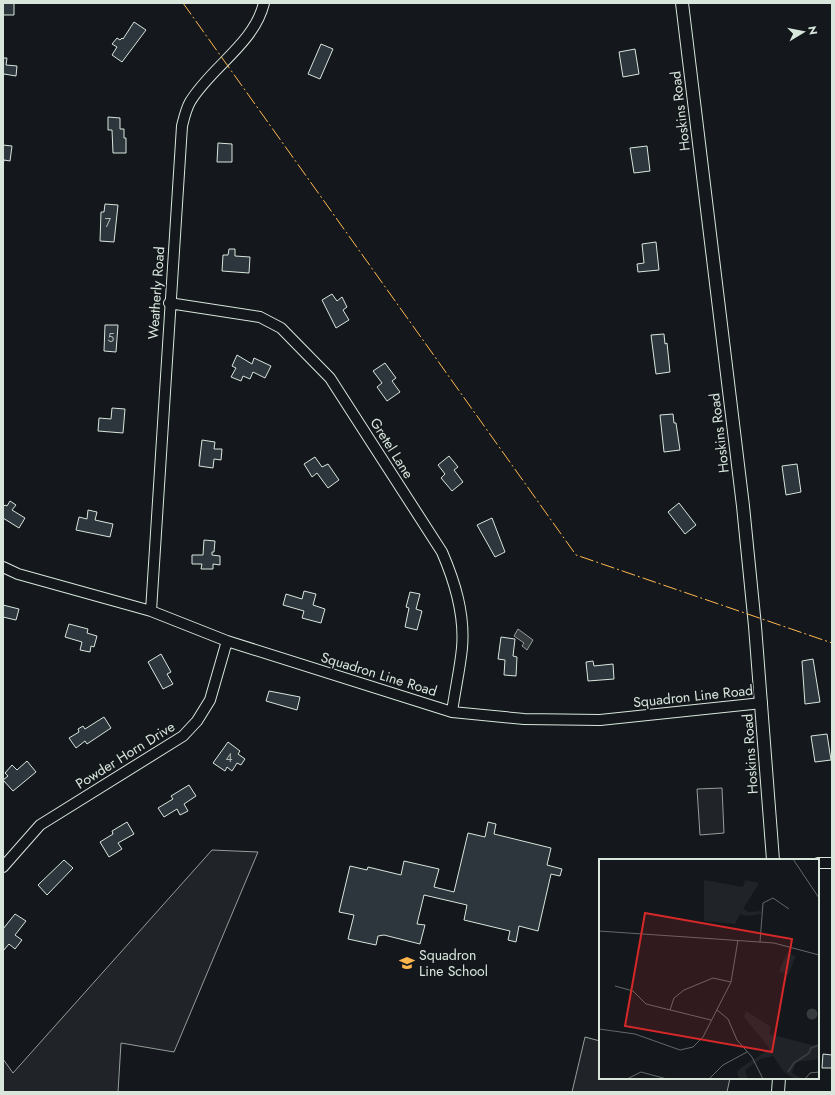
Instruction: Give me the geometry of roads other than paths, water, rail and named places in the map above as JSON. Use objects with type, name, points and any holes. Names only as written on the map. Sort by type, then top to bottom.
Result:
[{"type":"street","name":"Weatherly Road","points":[[151,611],[169,304],[182,126],[185,114],[195,94],[250,32],[264,3]]},
{"type":"street","name":"Hoskins Road","points":[[682,3],[743,506],[762,703],[773,859]]},
{"type":"street","name":"Gretel Lane","points":[[169,304],[260,316],[281,328],[330,378],[442,552],[451,572],[460,610],[462,646],[452,712]]},
{"type":"street","name":"Squadron Line Road","points":[[3,567],[18,574],[151,611],[227,641],[452,712],[524,719],[600,720],[762,703]]},
{"type":"street","name":"Powder Horn Drive","points":[[3,867],[40,825],[183,736],[197,721],[210,700],[227,641]]},
{"type":"street","points":[[819,864],[832,863]]},
{"type":"street","points":[[778,1092],[779,1079]]},
{"type":"place","name":"Squadron Line School","points":[[407,963]]}]
